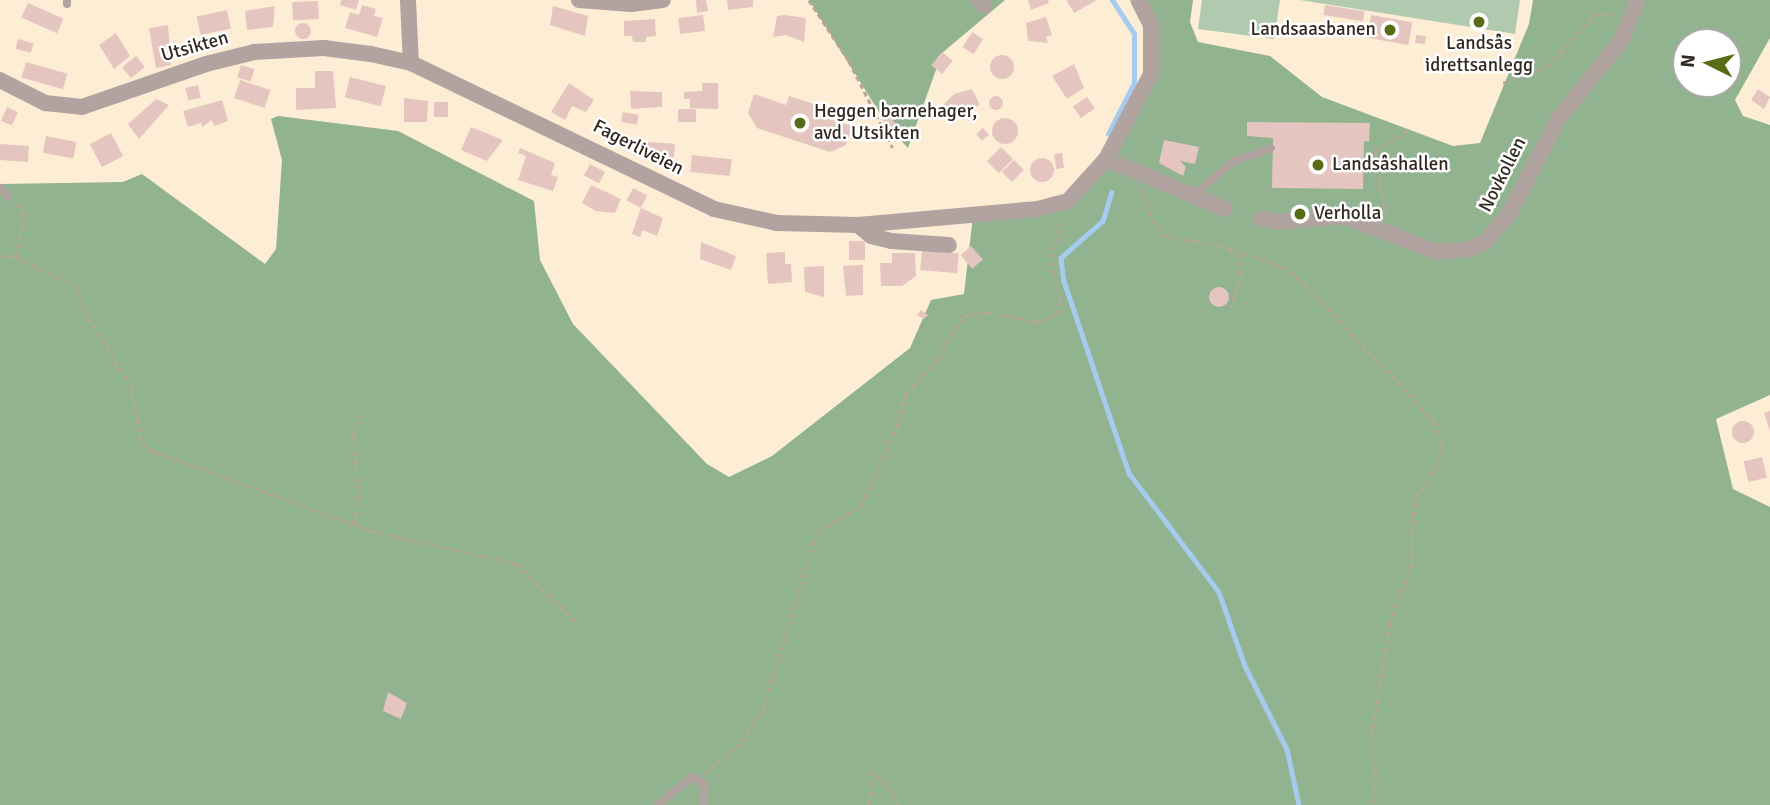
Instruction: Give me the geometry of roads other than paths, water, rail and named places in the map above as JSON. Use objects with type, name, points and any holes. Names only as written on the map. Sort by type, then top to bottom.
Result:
[{"type":"street","points":[[408,0],[411,63]]},
{"type":"street","points":[[579,0],[631,4],[663,0]]},
{"type":"street","points":[[1138,0],[1151,25],[1151,74],[1106,159],[1224,209]]},
{"type":"street","name":"Novkollen","points":[[1261,219],[1279,222],[1345,216],[1418,247],[1452,252],[1484,243],[1497,232],[1559,118],[1612,54],[1630,22],[1638,0]]},
{"type":"street","name":"Utsikten","points":[[0,80],[46,103],[82,107],[206,64],[254,52],[339,49],[411,63]]},
{"type":"street","name":"Fagerliveien","points":[[411,63],[714,209],[777,223],[858,225],[1038,209],[1068,201],[1106,159]]},
{"type":"street","name":"Fagerliveien","points":[[858,225],[871,236],[891,241],[948,245]]},
{"type":"lane","points":[[1192,197],[1234,162],[1270,148]]},
{"type":"lane","points":[[0,188],[9,197]]},
{"type":"lane","points":[[657,805],[679,784],[699,778],[705,785],[703,805]]},
{"type":"waterway","points":[[1108,134],[1134,83],[1134,34],[1112,0]]},
{"type":"waterway","points":[[1112,192],[1103,221],[1061,258],[1064,281],[1129,473],[1219,592],[1245,666],[1287,749],[1299,805]]},
{"type":"place","name":"Landsås idrettsanlegg","points":[[1479,22]]},
{"type":"place","name":"Landsaasbanen","points":[[1390,30]]},
{"type":"place","name":"Heggen barnehager, avd. Utsikten","points":[[800,123]]},
{"type":"place","name":"Landsåshallen","points":[[1318,165]]},
{"type":"place","name":"Verholla","points":[[1300,214]]}]
